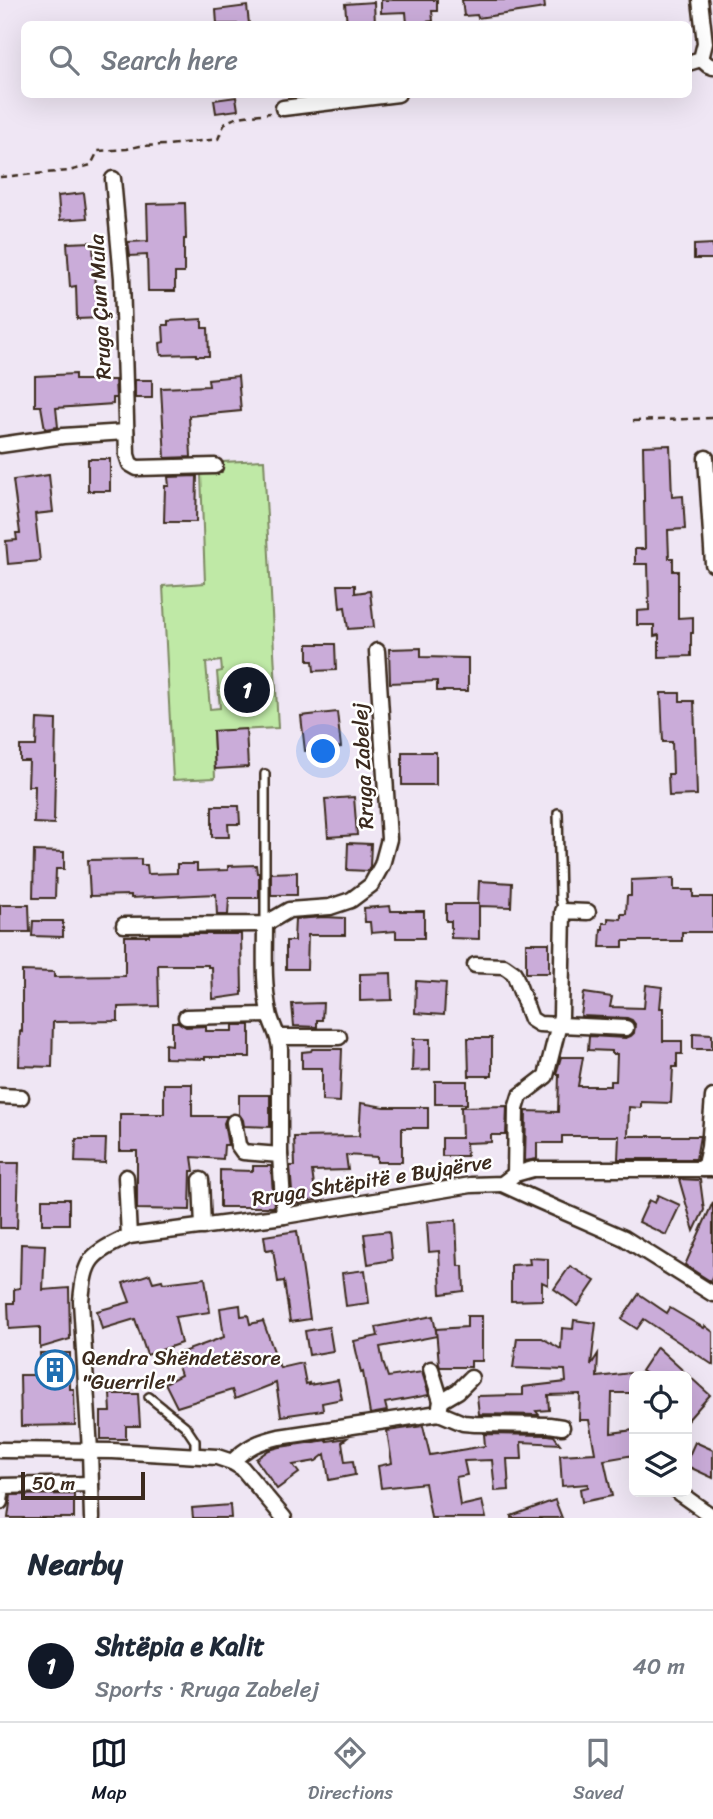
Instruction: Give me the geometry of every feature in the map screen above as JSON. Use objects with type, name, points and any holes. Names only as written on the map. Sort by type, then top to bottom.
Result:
[{"type":"street","points":[[700,0],[705,43],[701,63]]},
{"type":"street","points":[[283,108],[365,98]]},
{"type":"street","name":"Rruga Çun Mula","points":[[113,179],[122,278],[127,455],[130,464],[137,468],[215,466]]},
{"type":"street","points":[[0,445],[63,436],[127,432]]},
{"type":"street","points":[[706,458],[713,564]]},
{"type":"street","name":"Rruga Zabelej","points":[[124,925],[265,924],[289,910],[330,908],[351,900],[371,885],[382,865],[389,839],[377,651]]},
{"type":"street","points":[[515,1174],[516,1110],[520,1096],[546,1076],[561,1016],[563,911],[588,912]]},
{"type":"street","points":[[265,924],[269,1016],[279,1037],[281,1065],[280,1155],[284,1216]]},
{"type":"street","points":[[475,965],[504,966],[514,973],[531,1019],[539,1024],[626,1028]]},
{"type":"street","points":[[186,1017],[269,1016]]},
{"type":"street","points":[[279,1037],[339,1037]]},
{"type":"street","points":[[0,1096],[21,1097]]},
{"type":"street","points":[[709,1169],[713,1097]]},
{"type":"street","points":[[234,1122],[237,1145],[243,1152],[280,1155]]},
{"type":"street","name":"Rruga Shtëpitë e Bujqërve","points":[[92,1518],[81,1301],[83,1278],[91,1258],[108,1246],[129,1236],[284,1216],[471,1185],[502,1184],[515,1174],[533,1169],[709,1169]]},
{"type":"street","points":[[126,1177],[129,1236]]},
{"type":"street","points":[[201,1180],[203,1227]]},
{"type":"street","points":[[502,1184],[624,1238],[713,1294]]},
{"type":"street","points":[[431,1369],[440,1407],[463,1423],[562,1427]]},
{"type":"street","points":[[232,1462],[257,1443],[279,1437],[440,1407],[471,1378]]},
{"type":"street","points":[[0,1450],[195,1454],[217,1457],[242,1468],[284,1518]]},
{"type":"street","points":[[0,1502],[2,1486],[91,1484]]},
{"type":"street","points":[[685,1497],[713,1517]]},
{"type":"lane","points":[[265,774],[265,924]]},
{"type":"lane","points":[[558,813],[560,899],[563,911]]},
{"type":"lane","points":[[149,1397],[185,1426],[195,1441],[195,1454]]},
{"type":"path","points":[[0,177],[75,170],[90,165],[97,151],[103,149],[218,139],[229,121],[283,108]]},
{"type":"path","points":[[633,421],[713,418]]},
{"type":"green space","points":[[264,460],[278,728],[213,731],[215,778],[173,780],[163,586],[205,583],[201,473],[222,472],[222,462]],"holes":[[[221,661],[222,671],[217,672],[220,708],[210,709],[206,663]]]},
{"type":"building","points":[[381,0],[437,0],[437,11],[432,11],[433,21],[407,21],[406,12],[381,13]]},
{"type":"building","points":[[462,0],[544,0],[545,8],[478,18],[477,15],[464,16]]},
{"type":"building","points":[[374,2],[375,21],[347,21],[345,4]]},
{"type":"building","points":[[247,6],[249,21],[217,21],[216,10]]},
{"type":"building","points":[[236,98],[238,110],[216,113],[214,100]]},
{"type":"building","points":[[84,193],[87,218],[60,220],[58,196]]},
{"type":"building","points":[[185,203],[184,273],[175,273],[175,291],[148,291],[147,255],[130,256],[128,242],[148,241],[147,204]]},
{"type":"building","points":[[93,242],[95,290],[102,290],[102,318],[77,319],[76,286],[70,287],[67,243]]},
{"type":"building","points":[[713,244],[713,259],[694,259],[694,245]]},
{"type":"building","points":[[202,319],[202,328],[208,328],[209,356],[161,355],[160,343],[164,342],[163,325],[168,325],[168,321]]},
{"type":"building","points":[[75,374],[75,380],[115,380],[116,398],[113,398],[113,404],[56,408],[58,427],[45,429],[41,406],[35,406],[35,376]]},
{"type":"building","points":[[238,376],[241,411],[189,416],[191,457],[165,458],[161,388],[209,386],[208,379]]},
{"type":"building","points":[[135,380],[152,380],[152,398],[135,398]]},
{"type":"building","points":[[670,445],[672,497],[683,496],[685,529],[668,530],[669,558],[673,558],[673,571],[678,571],[678,618],[693,617],[693,633],[691,656],[659,657],[659,635],[654,636],[654,625],[637,625],[637,611],[649,610],[648,564],[635,564],[635,549],[645,549],[643,446]]},
{"type":"building","points":[[88,459],[110,459],[110,491],[88,491]]},
{"type":"building","points":[[49,475],[53,512],[35,514],[40,561],[8,564],[6,541],[17,540],[16,533],[20,533],[13,480]]},
{"type":"building","points":[[197,476],[196,522],[164,522],[165,486],[169,486],[168,477]]},
{"type":"building","points":[[338,585],[355,585],[355,593],[370,591],[374,627],[348,629],[345,607],[340,608]]},
{"type":"building","points":[[308,644],[335,644],[336,670],[314,671],[313,661],[308,661]]},
{"type":"building","points":[[421,648],[421,657],[468,658],[468,691],[437,691],[437,681],[390,683],[389,649]]},
{"type":"building","points":[[661,693],[680,693],[680,701],[694,701],[697,795],[669,796],[668,774],[673,774],[672,742],[663,742]]},
{"type":"building","points":[[337,712],[341,747],[305,751],[301,716]]},
{"type":"building","points":[[37,719],[56,720],[54,824],[34,823],[35,786],[28,786],[29,761],[20,761],[20,746],[36,746]]},
{"type":"building","points":[[246,729],[248,767],[215,769],[213,731]]},
{"type":"building","points":[[402,752],[436,752],[436,785],[402,785]]},
{"type":"building","points":[[354,797],[357,835],[328,837],[325,799]]},
{"type":"building","points":[[212,806],[239,806],[240,824],[228,824],[229,837],[212,837]]},
{"type":"building","points":[[348,843],[371,844],[368,871],[347,870]]},
{"type":"building","points":[[34,851],[64,852],[64,869],[56,869],[55,898],[33,898]]},
{"type":"building","points":[[141,859],[141,865],[147,865],[148,874],[177,873],[177,864],[197,864],[197,871],[228,870],[228,866],[256,865],[259,873],[259,896],[229,898],[228,915],[217,915],[216,894],[131,898],[131,895],[90,896],[88,860]]},
{"type":"building","points":[[297,872],[297,895],[271,895],[271,873]]},
{"type":"building","points":[[674,878],[674,890],[693,890],[693,897],[713,897],[713,932],[682,932],[682,941],[623,941],[623,947],[600,947],[603,923],[608,923],[608,918],[621,919],[621,914],[626,914],[627,896],[631,896],[631,880]]},
{"type":"building","points":[[479,881],[512,883],[511,907],[479,906],[479,939],[451,938],[451,921],[446,921],[446,904],[478,904]]},
{"type":"building","points":[[0,905],[29,905],[30,932],[0,932]]},
{"type":"building","points":[[390,906],[391,911],[424,911],[424,938],[396,938],[396,931],[371,933],[370,922],[365,922],[364,908]]},
{"type":"building","points":[[345,918],[345,935],[308,935],[307,969],[286,969],[286,941],[294,941],[295,919]]},
{"type":"building","points":[[33,921],[63,921],[63,937],[32,936]]},
{"type":"building","points":[[241,934],[242,995],[213,999],[212,967],[208,965],[158,965],[159,1006],[118,1007],[118,1021],[53,1022],[52,1067],[19,1066],[22,971],[54,972],[54,977],[125,976],[125,936]]},
{"type":"building","points":[[526,943],[549,943],[549,973],[526,973]]},
{"type":"building","points":[[391,973],[392,1000],[360,1001],[360,974]]},
{"type":"building","points":[[416,981],[446,983],[444,1015],[415,1013]]},
{"type":"building","points":[[646,985],[662,987],[660,1008],[663,1008],[663,1041],[682,1041],[682,1054],[677,1054],[677,1067],[673,1067],[671,1103],[641,1102],[641,1108],[629,1107],[628,1136],[700,1136],[696,1159],[618,1159],[619,1136],[562,1136],[562,1143],[537,1143],[537,1159],[525,1161],[526,1111],[558,1112],[559,1074],[556,1074],[561,1057],[583,1057],[578,1086],[610,1086],[610,1081],[616,1081],[617,1054],[612,1054],[612,1051],[588,1050],[589,1036],[626,1038],[634,1033],[635,1024],[627,1018],[581,1016],[584,993],[612,997],[610,1007],[644,1008]]},
{"type":"building","points":[[323,1003],[322,1020],[317,1020],[317,1027],[294,1026],[292,1004]]},
{"type":"building","points":[[172,1022],[186,1027],[206,1026],[206,1031],[233,1031],[233,1025],[250,1025],[250,1057],[165,1058],[165,1044],[172,1045]]},
{"type":"building","points":[[693,1033],[712,1034],[712,1049],[693,1049]]},
{"type":"building","points":[[468,1038],[492,1038],[492,1076],[469,1076]]},
{"type":"building","points":[[413,1039],[430,1039],[430,1070],[412,1071]]},
{"type":"building","points":[[312,1049],[342,1049],[340,1102],[322,1101],[322,1068],[302,1068],[302,1052]]},
{"type":"building","points":[[435,1081],[467,1081],[467,1104],[435,1104]]},
{"type":"building","points":[[164,1084],[192,1084],[192,1116],[227,1116],[224,1123],[228,1145],[224,1145],[223,1159],[192,1157],[194,1171],[191,1171],[190,1210],[137,1209],[137,1151],[120,1151],[120,1114],[164,1114]]},
{"type":"building","points":[[239,1095],[270,1095],[270,1127],[244,1126],[239,1114]]},
{"type":"building","points":[[361,1103],[384,1107],[428,1107],[428,1128],[402,1128],[402,1162],[377,1162],[377,1157],[346,1155],[348,1170],[312,1171],[316,1200],[293,1204],[290,1166],[295,1166],[294,1137],[359,1136]]},
{"type":"building","points":[[507,1106],[506,1135],[491,1135],[491,1142],[466,1143],[467,1156],[442,1156],[442,1138],[462,1138],[461,1107]]},
{"type":"building","points":[[76,1139],[106,1139],[105,1163],[75,1162]]},
{"type":"building","points":[[0,1163],[19,1163],[17,1228],[0,1228]]},
{"type":"building","points":[[253,1166],[271,1166],[274,1207],[220,1207],[220,1170],[253,1171]]},
{"type":"building","points":[[679,1179],[700,1180],[704,1210],[694,1231]]},
{"type":"building","points":[[658,1195],[680,1205],[666,1235],[639,1222],[649,1200],[655,1203]]},
{"type":"building","points":[[42,1199],[69,1199],[69,1224],[42,1224]]},
{"type":"building","points":[[713,1202],[713,1275],[710,1281],[685,1265]]},
{"type":"building","points":[[456,1220],[458,1266],[463,1266],[464,1291],[441,1294],[439,1251],[429,1252],[427,1222]]},
{"type":"building","points":[[297,1231],[310,1319],[290,1322],[284,1281],[278,1282],[273,1249],[266,1250],[264,1236]]},
{"type":"building","points":[[389,1231],[392,1260],[368,1264],[364,1234]]},
{"type":"building","points":[[21,1244],[45,1245],[43,1290],[69,1288],[70,1339],[40,1348],[40,1327],[9,1329],[8,1303],[14,1303],[14,1289],[20,1288]]},
{"type":"building","points":[[529,1258],[548,1259],[548,1285],[542,1282],[542,1300],[511,1301],[511,1265],[530,1264]]},
{"type":"building","points":[[570,1266],[595,1281],[578,1306],[554,1289]]},
{"type":"building","points":[[365,1270],[369,1303],[346,1306],[342,1273]]},
{"type":"building","points":[[150,1274],[153,1282],[162,1280],[163,1283],[205,1278],[210,1312],[175,1317],[181,1343],[147,1355],[135,1319],[102,1329],[97,1311],[130,1302],[123,1283]]},
{"type":"building","points":[[639,1294],[667,1313],[670,1308],[713,1332],[713,1365],[644,1319],[637,1329],[622,1319]]},
{"type":"building","points":[[240,1305],[241,1316],[248,1315],[250,1324],[263,1321],[280,1368],[302,1363],[306,1384],[309,1385],[338,1380],[342,1399],[322,1403],[323,1410],[281,1416],[276,1383],[235,1399],[232,1390],[177,1407],[165,1383],[181,1375],[174,1355],[224,1337],[220,1308]]},
{"type":"building","points":[[433,1316],[437,1336],[380,1347],[388,1377],[422,1372],[429,1395],[385,1403],[387,1411],[370,1414],[363,1372],[361,1373],[354,1341],[378,1336],[376,1327]]},
{"type":"building","points":[[467,1316],[482,1316],[482,1361],[471,1361],[471,1367],[440,1367],[436,1329],[467,1327]]},
{"type":"building","points":[[574,1320],[596,1323],[591,1365],[598,1354],[597,1377],[629,1373],[629,1393],[612,1393],[611,1433],[629,1431],[629,1456],[604,1460],[612,1496],[582,1502],[580,1489],[588,1487],[588,1484],[562,1486],[560,1455],[595,1453],[589,1420],[579,1420],[580,1394],[548,1395],[549,1410],[536,1411],[539,1415],[479,1414],[477,1396],[523,1395],[523,1387],[566,1382],[565,1370],[513,1368],[517,1338],[542,1338],[561,1349],[562,1328],[573,1329]]},
{"type":"building","points":[[329,1327],[333,1351],[309,1355],[305,1331]]},
{"type":"building","points":[[657,1347],[684,1371],[641,1371]]},
{"type":"building","name":"Qendra Shëndetësore \"Guerrile\"","points":[[40,1353],[70,1353],[70,1389],[74,1389],[75,1425],[21,1426],[20,1375],[41,1375]]},
{"type":"building","points":[[692,1379],[710,1395],[692,1415]]},
{"type":"building","points":[[110,1394],[138,1394],[140,1426],[126,1426],[126,1439],[101,1439],[101,1412],[111,1412]]},
{"type":"building","points":[[423,1426],[430,1455],[485,1446],[484,1434],[548,1435],[554,1436],[560,1444],[521,1442],[522,1459],[507,1459],[509,1490],[495,1491],[492,1460],[464,1461],[467,1475],[456,1477],[460,1506],[482,1501],[486,1518],[431,1518],[425,1483],[381,1488],[378,1466],[392,1463],[387,1431]]},
{"type":"building","points":[[347,1438],[342,1442],[345,1462],[353,1461],[355,1475],[329,1480],[325,1454],[316,1461],[293,1465],[299,1473],[277,1489],[256,1459],[269,1450],[280,1447]]},
{"type":"building","points":[[695,1442],[713,1450],[713,1478],[692,1468],[692,1449]]},
{"type":"building","points":[[74,1494],[74,1518],[8,1518],[11,1495]]},
{"type":"building","points":[[555,1500],[562,1518],[511,1518],[511,1516]]},
{"type":"building","points":[[230,1505],[231,1518],[193,1518],[192,1508]]},
{"type":"place","name":"Shtëpia e Kalit","points":[[247,690]]},
{"type":"place","name":"Qendra Shëndetësore \"Guerrile\"","points":[[55,1370]]}]
